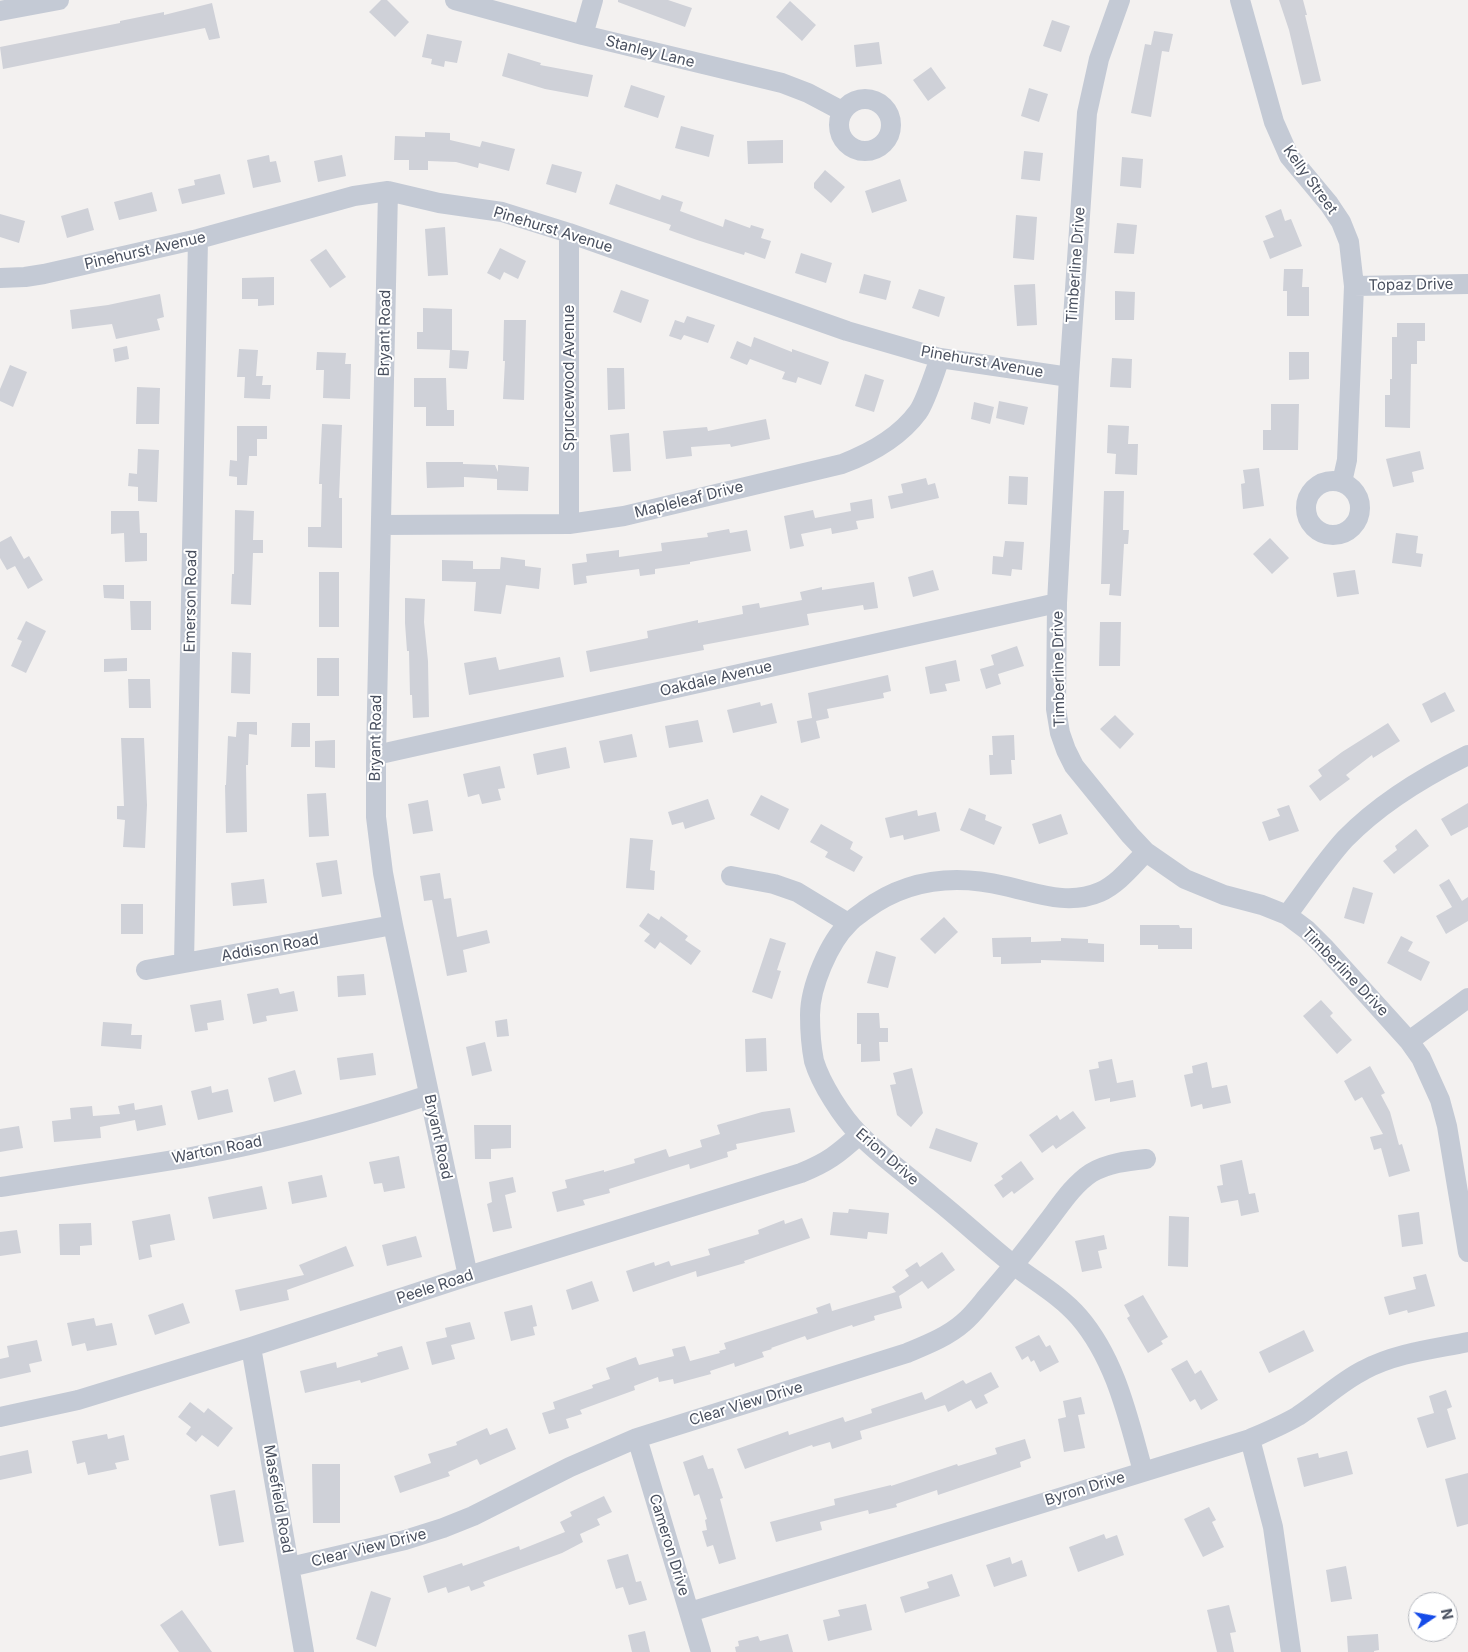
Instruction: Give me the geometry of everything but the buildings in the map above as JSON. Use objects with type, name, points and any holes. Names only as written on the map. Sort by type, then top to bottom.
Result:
[{"type":"street","points":[[0,11],[59,0]]},
{"type":"street","name":"Stanley Lane","points":[[455,0],[583,36],[782,83],[808,93],[842,111]]},
{"type":"street","points":[[583,36],[593,0]]},
{"type":"street","name":"Timberline Drive","points":[[1120,0],[1099,59],[1087,113],[1069,377],[1057,603],[1056,708],[1060,733],[1074,766],[1146,852],[1185,879],[1224,895],[1262,905],[1287,915],[1324,947],[1409,1041],[1420,1058],[1440,1100],[1447,1126],[1468,1252]]},
{"type":"street","name":"Kelly Street","points":[[1240,0],[1278,131],[1289,156],[1329,204],[1341,222],[1349,242],[1354,286],[1348,460],[1342,482]]},
{"type":"street","name":"Pinehurst Avenue","points":[[0,278],[44,274],[198,238],[354,196],[388,191],[439,203],[502,212],[569,233],[847,331],[940,358],[1069,377]]},
{"type":"street","name":"Bryant Road","points":[[388,191],[376,816],[383,873],[393,925],[468,1276]]},
{"type":"street","name":"Sprucewood Avenue","points":[[569,233],[569,524]]},
{"type":"street","name":"Emerson Road","points":[[184,963],[198,238]]},
{"type":"street","name":"Topaz Drive","points":[[1354,286],[1468,284]]},
{"type":"street","name":"Mapleleaf Drive","points":[[382,525],[569,524],[624,516],[842,464],[863,456],[880,446],[896,434],[918,411],[940,358]]},
{"type":"street","name":"Oakdale Avenue","points":[[376,755],[1057,603]]},
{"type":"street","points":[[1287,915],[1345,840],[1372,814],[1387,802],[1451,763],[1468,755]]},
{"type":"street","name":"Erion Drive","points":[[1143,1471],[1118,1386],[1101,1349],[1078,1315],[1014,1265],[859,1135],[832,1099],[814,1061],[810,1029],[810,1002],[814,983],[834,943],[848,923],[891,894],[909,887],[938,880],[967,879],[1058,898],[1072,899],[1101,892],[1146,852]]},
{"type":"street","points":[[731,876],[774,884],[797,892],[848,923]]},
{"type":"street","name":"Addison Road","points":[[146,970],[393,925]]},
{"type":"street","points":[[1409,1041],[1468,998]]},
{"type":"street","name":"Warton Road","points":[[0,1187],[228,1149],[372,1114],[429,1095]]},
{"type":"street","name":"Peele Road","points":[[0,1416],[78,1400],[801,1173],[822,1165],[838,1155],[859,1135]]},
{"type":"street","name":"Clear View Drive","points":[[290,1567],[405,1540],[443,1528],[473,1516],[570,1467],[636,1438],[907,1353],[930,1344],[949,1334],[964,1322],[1014,1265],[1080,1183],[1092,1173],[1109,1164],[1146,1159]]},
{"type":"street","name":"Byron Drive","points":[[690,1612],[1250,1439],[1298,1416],[1349,1378],[1366,1369],[1382,1362],[1415,1353],[1468,1342]]},
{"type":"street","name":"Masefield Road","points":[[251,1347],[304,1652]]},
{"type":"street","name":"Cameron Drive","points":[[636,1438],[701,1652]]},
{"type":"street","points":[[1250,1439],[1276,1542],[1291,1652]]}]
